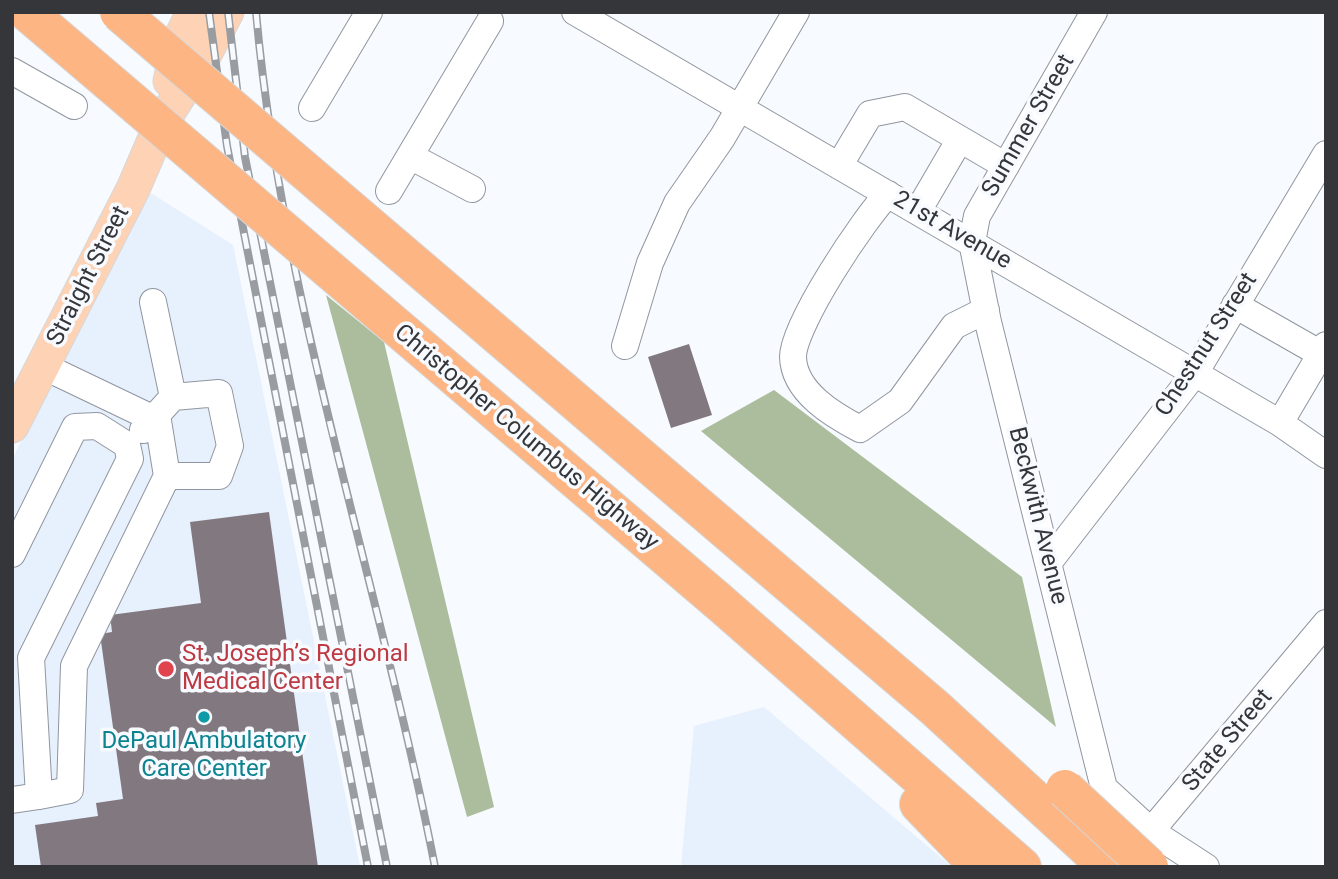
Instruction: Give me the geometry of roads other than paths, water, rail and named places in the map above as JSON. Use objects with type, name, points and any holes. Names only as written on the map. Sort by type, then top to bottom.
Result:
[{"type":"highway","name":"Christopher Columbus Highway","points":[[27,12],[718,601],[1022,867]]},
{"type":"highway","points":[[119,12],[935,708],[1077,836],[1133,858]]},
{"type":"highway","points":[[718,601],[980,867]]},
{"type":"highway","points":[[935,708],[1021,751],[1065,789],[1133,858]]},
{"type":"main road","name":"Straight Street","points":[[161,124],[178,43],[193,12]]},
{"type":"main road","name":"Straight Street","points":[[12,426],[133,190],[161,124],[203,58],[227,12]]},
{"type":"street","points":[[312,108],[369,12]]},
{"type":"street","name":"21st Avenue","points":[[575,12],[1195,373],[1326,455]]},
{"type":"street","points":[[625,346],[650,262],[677,203],[741,108],[796,12]]},
{"type":"street","name":"Summer Street","points":[[972,242],[977,216],[1094,12]]},
{"type":"street","points":[[389,191],[489,21]]},
{"type":"street","points":[[12,71],[74,106]]},
{"type":"street","points":[[839,166],[870,114],[905,107],[1006,166]]},
{"type":"street","points":[[918,211],[960,139]]},
{"type":"street","name":"Chestnut Street","points":[[1049,562],[1195,373],[1326,153]]},
{"type":"street","points":[[410,156],[472,189]]},
{"type":"street","points":[[888,194],[870,212],[813,304],[793,356],[803,387],[838,418],[860,429],[900,401],[954,326],[986,310]]},
{"type":"street","name":"Beckwith Avenue","points":[[972,242],[986,310],[1104,788],[1133,858],[1206,867]]},
{"type":"street","points":[[153,302],[173,397]]},
{"type":"street","points":[[1236,305],[1323,350],[1280,424]]},
{"type":"street","points":[[12,800],[70,790],[74,733],[74,666],[167,476],[158,421],[43,366]]},
{"type":"street","points":[[88,426],[96,391]]},
{"type":"street","points":[[39,796],[31,658],[136,440],[152,418],[173,397],[219,393],[230,446],[219,476],[167,476]]},
{"type":"street","points":[[12,554],[75,427],[97,426],[128,452]]},
{"type":"street","name":"State Street","points":[[1133,858],[1326,624]]},
{"type":"street","points":[[36,740],[74,733]]},
{"type":"railway","points":[[209,12],[227,146],[368,867]]},
{"type":"railway","points":[[228,12],[245,157],[387,867]]},
{"type":"railway","points":[[256,12],[269,121],[309,335],[387,654],[435,867]]},
{"type":"place","name":"St. Joseph’s Regional Medical Center","points":[[166,669]]},
{"type":"place","name":"DePaul Ambulatory Care Center","points":[[204,717]]}]
